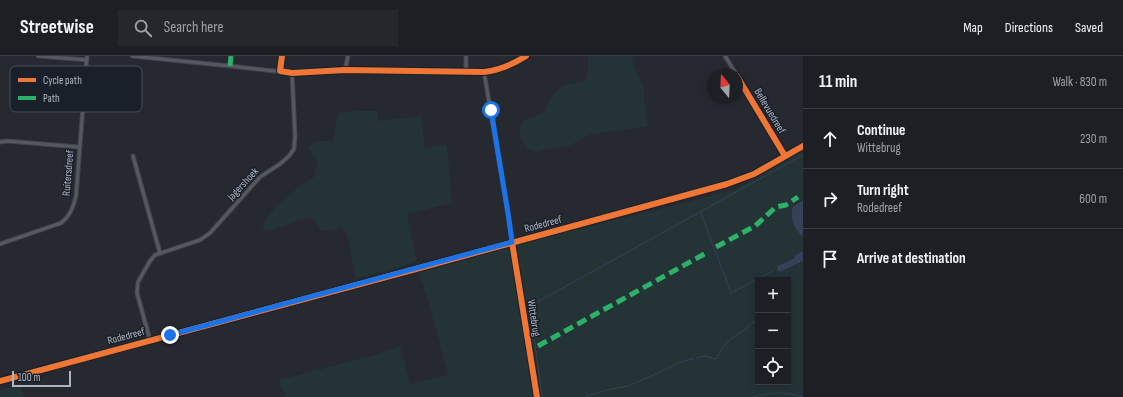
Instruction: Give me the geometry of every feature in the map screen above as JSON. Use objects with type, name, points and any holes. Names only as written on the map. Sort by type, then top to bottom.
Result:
[{"type":"street","points":[[38,56],[87,58]]},
{"type":"street","points":[[132,56],[292,73],[345,70],[484,72],[504,68],[526,56]]},
{"type":"street","points":[[280,71],[282,56]]},
{"type":"street","points":[[345,70],[348,56]]},
{"type":"street","points":[[466,56],[466,72]]},
{"type":"street","name":"Bellevuedreef","points":[[725,56],[732,68]]},
{"type":"street","name":"Wittebrug","points":[[484,72],[537,397]]},
{"type":"street","name":"Jagershoek","points":[[150,340],[137,293],[138,282],[155,255],[196,242],[210,233],[260,177],[280,164],[289,156],[294,149],[296,135],[292,73]]},
{"type":"street","name":"Bellevuedreef","points":[[743,87],[785,156]]},
{"type":"street","name":"Ruitersdreef","points":[[0,244],[52,227],[61,223],[70,213],[76,196],[82,112]]},
{"type":"street","points":[[0,142],[7,141],[79,147]]},
{"type":"street","name":"Rodedreef","points":[[0,381],[732,183],[754,174],[803,146]]},
{"type":"street","points":[[133,156],[160,253]]},
{"type":"shaded area","points":[[588,56],[632,56],[634,68],[643,85],[647,126],[589,135],[571,145],[538,152],[526,148],[519,132],[524,120],[545,112],[549,99],[561,87],[584,82],[587,72]]},
{"type":"shaded area","points":[[378,111],[378,121],[421,116],[425,148],[447,144],[452,203],[407,214],[417,262],[356,279],[347,234],[341,228],[320,231],[314,218],[298,221],[272,230],[262,228],[269,215],[285,198],[314,177],[317,160],[307,147],[319,141],[333,141],[338,113]]},
{"type":"shaded area","points":[[803,151],[803,200],[799,202],[792,210],[792,217],[801,236],[803,237],[803,251],[796,255],[780,272],[803,261],[803,397],[285,397],[279,380],[375,355],[400,346],[410,384],[448,375],[419,273],[508,247],[734,190],[774,166]]},
{"type":"shaded area","points":[[20,385],[24,397],[0,397],[0,390]]},
{"type":"water","points":[[803,200],[803,237],[795,228],[792,219],[792,211],[793,207]]},
{"type":"water","points":[[803,251],[803,261],[780,272],[778,271],[778,266],[793,259],[796,255]]},
{"type":"waterway","points":[[542,397],[530,306],[803,155]]},
{"type":"waterway","points":[[701,213],[731,293],[773,271]]},
{"type":"waterway","points":[[696,358],[705,356],[716,359],[729,340],[755,322]]},
{"type":"waterway","points":[[586,397],[607,390],[628,386],[681,362],[693,359]]},
{"type":"waterway","points":[[753,397],[778,393],[803,397]]},
{"type":"marked path","points":[[230,66],[231,56]]},
{"type":"marked path","points":[[716,247],[755,226],[776,207],[786,205],[798,197]]},
{"type":"marked path","points":[[538,346],[708,252]]},
{"type":"cycle path","points":[[282,56],[280,71],[292,73],[345,70],[484,72],[506,67],[526,56]]},
{"type":"cycle path","points":[[743,86],[785,156]]},
{"type":"cycle path","points":[[0,381],[727,184],[754,174],[803,146]]},
{"type":"cycle path","points":[[512,242],[537,397]]},
{"type":"route","points":[[170,335],[512,242],[491,110]]}]
